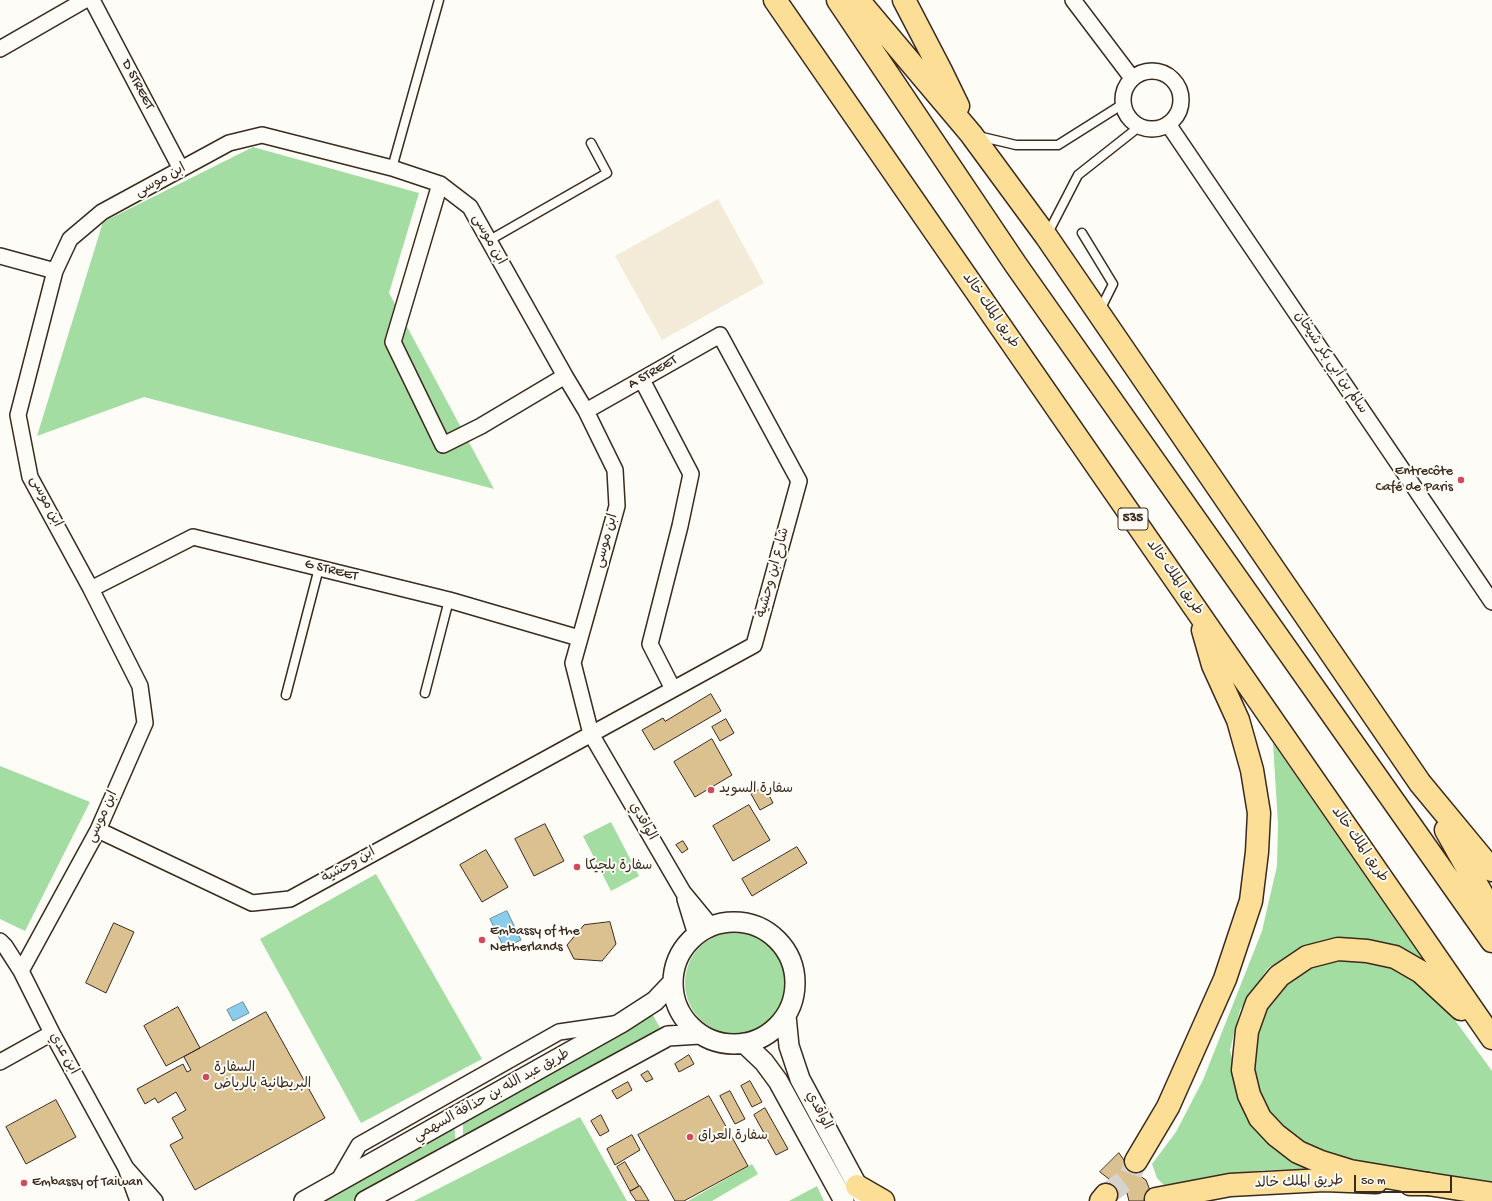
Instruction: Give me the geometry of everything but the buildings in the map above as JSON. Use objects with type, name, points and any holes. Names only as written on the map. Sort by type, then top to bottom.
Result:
[{"type":"main road","name":"طريق الملك خالد","points":[[775,0],[1492,1037]]},
{"type":"main road","points":[[838,0],[1016,265],[1492,941]]},
{"type":"main road","points":[[858,0],[971,134],[1046,236],[1420,783],[1492,912]]},
{"type":"main road","points":[[904,0],[941,71],[971,134]]},
{"type":"main road","points":[[1136,1161],[1168,1107],[1224,979],[1251,901],[1257,852],[1259,813],[1252,770],[1238,720],[1213,664],[1197,610]]},
{"type":"main road","points":[[1420,783],[1492,870]]},
{"type":"main road","points":[[1428,1184],[1350,1171],[1321,1162],[1298,1152],[1276,1135],[1260,1118],[1249,1095],[1243,1070],[1247,1031],[1258,1003],[1279,976],[1307,957],[1338,949],[1367,951],[1395,957],[1421,972],[1492,1037]]},
{"type":"main road","name":"طريق الملك خالد","points":[[1156,1199],[1230,1185],[1324,1180],[1428,1184],[1492,1194]]},
{"type":"main road","points":[[855,1196],[883,1201]]},
{"type":"street","points":[[0,49],[85,0]]},
{"type":"street","name":"D STREET","points":[[92,0],[181,169]]},
{"type":"street","points":[[1074,0],[1132,78]]},
{"type":"street","points":[[1150,70],[1160,71],[1168,75],[1176,82],[1180,90],[1182,100],[1175,118],[1168,124],[1159,128],[1150,129],[1140,126],[1132,121],[1126,114],[1123,104],[1125,90],[1132,78],[1150,70]]},
{"type":"street","name":"سالم بن أبي بكر شيخان","points":[[1168,124],[1492,602]]},
{"type":"street","name":"ابن موسى","points":[[21,971],[98,830],[145,723],[140,686],[91,589],[30,477],[18,415],[55,271],[70,238],[102,212],[229,143],[262,135],[392,168],[440,184],[470,207],[488,242],[586,411],[615,470],[617,506],[573,663],[591,734]]},
{"type":"street","points":[[440,184],[393,342],[443,445],[481,426],[565,376]]},
{"type":"street","points":[[0,256],[55,271]]},
{"type":"street","name":"A STREET","points":[[586,411],[720,335]]},
{"type":"street","name":"شارع ابن وحشية","points":[[591,734],[754,645],[798,481],[720,335]]},
{"type":"street","points":[[642,380],[691,474],[680,526],[650,644],[673,689]]},
{"type":"street","name":"G STREET","points":[[91,589],[193,537],[449,600],[579,638]]},
{"type":"street","name":"ابن وحشية","points":[[98,830],[252,903],[290,899],[591,734]]},
{"type":"street","name":"الواقدي","points":[[591,734],[704,931]]},
{"type":"street","points":[[730,922],[750,924],[767,931],[782,944],[792,961],[796,980],[794,999],[786,1016],[768,1035],[744,1044],[721,1043],[700,1034],[685,1020],[676,1002],[673,982],[676,965],[684,949],[704,931],[730,922]]},
{"type":"street","name":"ابن عدي","points":[[0,941],[5,946],[21,971],[52,1034],[126,1168]]},
{"type":"street","name":"طريق عبد الله بن حذافة السهمي","points":[[304,1201],[621,1023],[655,1000],[673,982]]},
{"type":"street","name":"الواقدي","points":[[786,1016],[788,1046],[800,1079],[855,1196]]},
{"type":"street","points":[[0,1062],[52,1034]]},
{"type":"street","points":[[365,1201],[668,1036],[700,1034]]},
{"type":"street","name":"الواقدي","points":[[744,1044],[764,1062],[778,1081],[855,1196]]},
{"type":"street","points":[[126,1168],[138,1201]]},
{"type":"street","points":[[126,1168],[155,1201]]},
{"type":"lane","points":[[392,168],[439,0]]},
{"type":"lane","points":[[971,134],[1016,145],[1058,145],[1123,104]]},
{"type":"lane","points":[[1046,236],[1078,175],[1140,126]]},
{"type":"lane","points":[[488,242],[607,173],[591,143]]},
{"type":"lane","points":[[1082,233],[1113,284],[1099,313]]},
{"type":"lane","points":[[286,694],[319,568]]},
{"type":"lane","points":[[424,693],[449,600]]},
{"type":"shaded area","points":[[718,199],[764,283],[662,340],[615,256]]},
{"type":"green space","points":[[253,147],[419,193],[389,293],[494,489],[144,397],[37,436],[103,222]]},
{"type":"green space","points":[[1273,743],[1424,961],[1394,948],[1361,939],[1332,939],[1302,950],[1268,968],[1240,1010],[1230,1050],[1240,1094],[1318,1169],[1264,1170],[1164,1185],[1157,1178],[1152,1164],[1176,1132],[1203,1080],[1262,931],[1277,866],[1278,824]]},
{"type":"green space","points":[[0,766],[90,802],[25,931],[0,919]]},
{"type":"green space","points":[[611,822],[639,876],[611,891],[583,836]]},
{"type":"green space","points":[[376,874],[482,1059],[361,1123],[260,939]]},
{"type":"green space","points":[[736,932],[756,936],[772,947],[783,963],[787,983],[783,1003],[772,1019],[756,1030],[736,1034],[716,1030],[700,1019],[689,1003],[685,983],[689,963],[700,947],[716,936]]},
{"type":"green space","points":[[1334,957],[1371,958],[1398,969],[1426,987],[1449,1012],[1492,1071],[1492,1183],[1341,1161],[1298,1142],[1272,1120],[1255,1089],[1252,1057],[1258,1021],[1275,989],[1303,969]]},
{"type":"green space","points":[[651,1012],[662,1031],[463,1142],[463,1117]]},
{"type":"green space","points":[[580,1117],[627,1201],[414,1201]]},
{"type":"green space","points":[[454,1122],[456,1144],[353,1201],[312,1201]]},
{"type":"green space","points":[[752,1164],[758,1174],[712,1201],[688,1201]]},
{"type":"green space","points":[[817,1186],[824,1201],[789,1201]]},
{"type":"water","points":[[507,911],[521,940],[504,948],[490,919]]},
{"type":"water","points":[[243,1002],[249,1013],[233,1021],[227,1010]]},
{"type":"tunnel","points":[[1106,1195],[1130,1177],[1136,1161]]},
{"type":"place","name":"Entrecôte Café de Paris","points":[[1461,480]]},
{"type":"place","name":"سفارة السويد","points":[[711,790]]},
{"type":"place","name":"سفارة بلجيكا","points":[[577,867]]},
{"type":"place","name":"Embassy of the Netherlands","points":[[482,940]]},
{"type":"place","name":"السفارة البريطانية بالرياض","points":[[206,1077]]},
{"type":"place","name":"سفارة العراق","points":[[690,1137]]},
{"type":"place","name":"Embassy of Taiwan","points":[[24,1183]]}]
